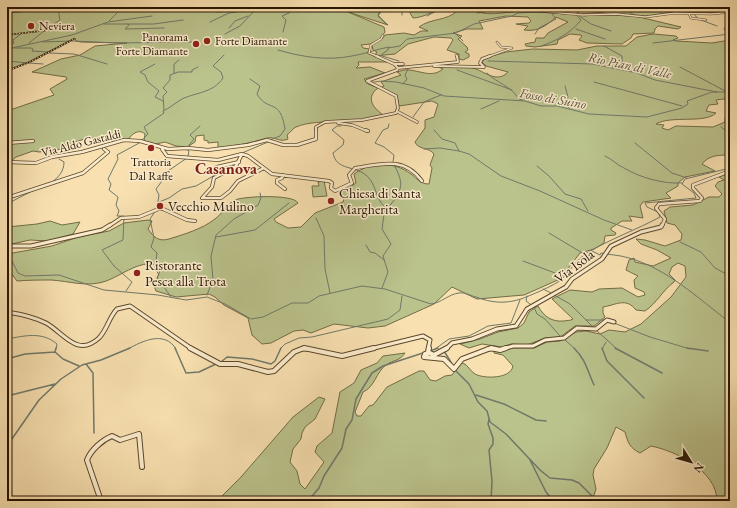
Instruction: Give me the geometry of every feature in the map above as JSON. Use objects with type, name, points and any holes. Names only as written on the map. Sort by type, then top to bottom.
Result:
[{"type":"street","points":[[509,10],[522,8],[585,15],[614,14],[651,16],[675,13],[690,14],[730,12]]},
{"type":"street","points":[[690,14],[688,15],[691,18],[706,20]]},
{"type":"street","points":[[727,27],[725,29],[730,29]]},
{"type":"street","points":[[383,35],[381,39],[371,45],[371,50],[369,53],[394,64],[398,68]]},
{"type":"street","points":[[398,112],[396,96],[372,85],[367,81],[397,70],[398,68],[416,65],[484,67],[480,63],[483,58],[512,48],[501,47],[497,42],[501,43]]},
{"type":"street","points":[[432,66],[458,62],[456,55]]},
{"type":"street","points":[[394,64],[403,64]]},
{"type":"street","points":[[398,112],[417,122]]},
{"type":"street","points":[[322,123],[362,120],[393,115],[398,112]]},
{"type":"street","points":[[322,123],[352,125],[368,131]]},
{"type":"street","name":"Via Aldo Gastaldi","points":[[7,162],[36,163],[52,157],[130,140],[160,146],[168,150],[213,150],[269,140],[283,145],[304,144],[313,142],[317,138],[316,127],[322,123]]},
{"type":"street","points":[[7,143],[33,141]]},
{"type":"street","points":[[104,149],[105,145]]},
{"type":"street","points":[[160,146],[167,156],[173,157],[218,160],[242,154],[248,156],[272,174],[331,182],[331,188],[335,191],[352,183],[348,175],[355,168],[384,162],[399,164],[416,174],[422,181]]},
{"type":"street","points":[[7,198],[84,173],[92,164],[108,152],[99,147]]},
{"type":"street","points":[[242,154],[236,166],[214,178],[212,187],[202,198],[221,198],[230,191],[238,181],[264,168]]},
{"type":"street","points":[[217,167],[239,162]]},
{"type":"street","name":"Via Isola","points":[[428,353],[434,355],[442,352],[452,343],[472,339],[497,329],[516,326],[527,309],[566,287],[572,279],[602,259],[611,246],[641,232],[661,227],[665,220],[663,215],[656,208],[659,204],[700,201],[702,198],[693,188],[693,185],[730,171]]},
{"type":"street","points":[[284,175],[277,180],[277,183],[285,188]]},
{"type":"street","points":[[7,246],[32,246],[102,230],[121,218],[139,217],[161,208],[187,220],[195,221]]},
{"type":"street","points":[[7,312],[35,318],[51,326],[74,345],[82,346],[99,338],[117,309],[130,306],[183,344],[220,364],[238,364],[268,372],[274,371],[294,352],[304,348],[342,356],[423,336],[431,342],[427,349],[428,353],[425,354],[424,357],[444,359],[454,369],[462,359],[484,350],[533,346],[545,340],[564,338],[577,328],[596,330],[607,320],[614,322]]},
{"type":"street","points":[[101,501],[87,460],[88,455],[104,439],[112,436],[122,440],[139,434],[142,467]]},
{"type":"green space","points":[[7,7],[336,7],[384,27],[385,32],[380,39],[370,44],[361,45],[363,48],[370,49],[367,53],[387,62],[358,62],[359,65],[356,68],[370,67],[385,73],[364,79],[368,84],[378,88],[374,91],[371,98],[375,108],[382,114],[365,120],[317,122],[306,124],[294,128],[287,135],[288,139],[285,140],[270,138],[218,148],[218,142],[208,143],[208,141],[204,140],[204,135],[196,136],[195,142],[187,147],[176,146],[165,142],[156,144],[144,141],[145,134],[142,132],[137,132],[128,140],[112,142],[113,138],[87,138],[67,145],[62,149],[39,152],[33,151],[16,157],[11,161],[7,161],[7,111],[54,95],[50,89],[67,79],[66,77],[32,72],[61,59],[80,55],[95,46],[127,43],[81,42],[76,41],[75,38],[28,62],[7,70]]},
{"type":"green space","points":[[340,7],[384,7],[378,16],[388,25],[354,14]]},
{"type":"green space","points":[[401,7],[481,7],[473,10],[488,14],[526,11],[635,16],[681,27],[678,29],[658,26],[654,33],[633,34],[631,38],[622,44],[587,43],[579,40],[582,36],[581,35],[570,34],[558,40],[557,44],[535,47],[526,46],[525,44],[535,42],[536,38],[544,38],[548,33],[568,22],[556,17],[542,28],[524,30],[528,26],[516,24],[529,23],[531,21],[528,17],[506,16],[479,21],[483,29],[467,29],[453,33],[462,36],[458,39],[467,47],[468,50],[465,52],[469,54],[469,57],[463,60],[459,59],[459,54],[447,50],[453,40],[451,38],[434,37],[408,44],[395,54],[374,56],[377,52],[373,50],[372,45],[382,39],[385,35],[404,33],[414,35],[421,31],[428,31],[419,27],[429,22],[449,16],[457,11],[451,9],[440,9],[413,18],[410,13],[412,9]]},
{"type":"green space","points":[[601,7],[659,7],[681,9],[698,7],[709,9],[711,8],[707,7],[730,7],[730,11],[708,13],[674,12],[645,16],[629,14],[582,14],[605,12]]},
{"type":"green space","points":[[653,34],[676,36],[678,38],[673,40],[676,41],[712,43],[730,40],[730,100],[716,100],[718,104],[709,105],[706,111],[716,113],[711,116],[696,119],[662,121],[656,124],[664,125],[662,128],[668,130],[676,126],[713,127],[725,122],[725,118],[730,114],[730,155],[718,155],[705,161],[702,164],[715,171],[685,177],[678,183],[678,186],[666,193],[671,198],[643,202],[640,206],[643,218],[629,216],[632,221],[622,221],[611,228],[611,230],[616,233],[615,235],[605,236],[604,243],[594,249],[580,253],[560,279],[524,295],[477,299],[452,287],[434,304],[385,326],[368,328],[334,324],[311,333],[303,330],[294,331],[271,343],[262,344],[252,335],[248,318],[224,305],[209,294],[176,297],[156,291],[154,286],[161,268],[154,265],[140,265],[103,282],[90,284],[51,280],[17,281],[7,268],[7,254],[52,246],[78,237],[109,231],[124,223],[148,220],[152,221],[148,229],[152,234],[162,240],[169,239],[205,226],[218,217],[232,202],[240,199],[279,197],[295,200],[298,203],[274,219],[276,222],[288,228],[301,227],[315,213],[343,202],[344,199],[341,196],[341,193],[356,183],[354,174],[367,167],[375,165],[390,165],[397,167],[411,174],[421,182],[429,184],[432,168],[430,165],[434,154],[429,150],[416,145],[415,142],[425,128],[425,120],[434,117],[438,104],[432,101],[399,106],[397,95],[380,88],[384,86],[381,82],[401,75],[397,72],[403,70],[431,74],[439,72],[443,69],[438,67],[441,66],[469,67],[490,76],[499,77],[508,72],[486,66],[482,62],[486,58],[506,52],[533,49],[577,50],[597,46],[626,46],[637,37]]},
{"type":"green space","points":[[730,173],[730,501],[717,501],[715,490],[710,480],[693,464],[672,452],[651,446],[640,453],[630,445],[625,432],[616,427],[607,448],[594,469],[593,475],[596,489],[592,501],[217,501],[241,477],[293,417],[319,397],[325,399],[315,419],[305,427],[301,439],[293,449],[290,462],[297,471],[300,484],[305,489],[324,462],[315,452],[317,446],[332,433],[340,392],[354,383],[361,370],[377,363],[383,356],[405,353],[401,358],[386,365],[380,371],[370,387],[363,392],[355,412],[357,416],[361,416],[369,406],[373,405],[387,387],[419,371],[424,371],[430,380],[436,381],[445,376],[452,375],[461,363],[463,363],[473,373],[479,376],[502,376],[511,370],[513,366],[503,355],[494,353],[494,351],[502,352],[512,348],[534,348],[547,342],[560,341],[576,332],[586,331],[600,334],[609,330],[625,332],[641,324],[671,297],[686,277],[685,266],[678,263],[672,267],[669,274],[675,280],[674,282],[645,311],[636,310],[632,306],[625,303],[603,307],[605,317],[594,326],[575,326],[559,338],[545,338],[527,345],[511,344],[502,347],[482,344],[469,348],[460,344],[480,339],[498,332],[518,328],[524,323],[529,312],[538,306],[546,316],[552,320],[572,320],[573,319],[552,299],[570,290],[592,292],[599,289],[622,288],[638,297],[645,295],[644,292],[635,288],[634,280],[638,276],[626,270],[629,260],[634,258],[635,262],[653,266],[671,258],[657,250],[641,244],[636,239],[665,246],[681,240],[682,234],[675,225],[667,223],[664,211],[670,207],[693,205],[709,197],[719,197],[722,194],[715,186],[718,182],[724,180],[719,177]]},
{"type":"green space","points":[[324,181],[327,196],[313,197],[312,186],[319,186],[318,182]]},
{"type":"green space","points":[[50,221],[62,225],[80,222],[73,234],[48,241],[30,240],[7,245],[7,227]]},
{"type":"waterway","points":[[7,8],[16,7]]},
{"type":"waterway","points":[[210,22],[229,13],[265,7]]},
{"type":"waterway","points":[[283,32],[286,20],[282,16],[289,13],[292,7]]},
{"type":"waterway","points":[[349,7],[366,9],[374,7]]},
{"type":"waterway","points":[[382,7],[378,15],[386,24]]},
{"type":"waterway","points":[[402,7],[402,15]]},
{"type":"waterway","points":[[427,16],[444,7]]},
{"type":"waterway","points":[[477,13],[496,10],[496,7]]},
{"type":"waterway","points":[[555,7],[560,10],[579,12],[576,14]]},
{"type":"waterway","points":[[579,11],[586,7]]},
{"type":"waterway","points":[[623,7],[634,15]]},
{"type":"waterway","points":[[714,7],[730,10]]},
{"type":"waterway","points":[[426,9],[439,8]]},
{"type":"waterway","points":[[44,30],[60,20],[58,9]]},
{"type":"waterway","points":[[225,34],[240,26],[256,9]]},
{"type":"waterway","points":[[217,12],[236,11]]},
{"type":"waterway","points":[[7,13],[21,12]]},
{"type":"waterway","points":[[399,61],[382,56],[382,54],[388,50],[388,48],[400,46],[407,39],[456,33],[474,24],[512,16],[518,13],[538,12],[564,14]]},
{"type":"waterway","points":[[109,21],[117,13]]},
{"type":"waterway","points":[[660,14],[671,13]]},
{"type":"waterway","points":[[535,34],[539,28],[556,19],[552,14]]},
{"type":"waterway","points":[[694,14],[698,19]]},
{"type":"waterway","points":[[541,46],[558,39],[573,29],[581,20],[576,15]]},
{"type":"waterway","points":[[577,15],[586,16]]},
{"type":"waterway","points":[[597,15],[612,15]]},
{"type":"waterway","points":[[615,15],[626,16]]},
{"type":"waterway","points":[[7,49],[72,35],[108,22],[152,16]]},
{"type":"waterway","points":[[229,28],[235,21],[248,16]]},
{"type":"waterway","points":[[579,16],[591,24],[611,31]]},
{"type":"waterway","points":[[127,24],[154,24],[183,20]]},
{"type":"waterway","points":[[701,20],[717,26]]},
{"type":"waterway","points":[[104,24],[127,24]]},
{"type":"waterway","points":[[127,24],[129,25],[125,29],[164,28]]},
{"type":"waterway","points":[[576,29],[605,39]]},
{"type":"waterway","points":[[29,43],[44,31]]},
{"type":"waterway","points":[[7,47],[14,43],[13,40],[21,34]]},
{"type":"waterway","points":[[456,34],[463,41]]},
{"type":"waterway","points":[[653,43],[730,34]]},
{"type":"waterway","points":[[43,42],[70,41]]},
{"type":"waterway","points":[[72,41],[117,43],[193,42]]},
{"type":"waterway","points":[[604,46],[622,56],[622,61],[627,70]]},
{"type":"waterway","points":[[278,50],[296,55],[333,58],[357,55],[389,47]]},
{"type":"waterway","points":[[13,48],[31,48],[33,49],[32,51],[48,52]]},
{"type":"waterway","points":[[49,53],[74,54],[107,64]]},
{"type":"waterway","points":[[142,140],[148,134],[144,127],[164,113],[163,111],[182,99],[204,92],[219,83],[223,78],[221,72],[213,66],[224,55]]},
{"type":"waterway","points":[[174,73],[174,64],[179,60]]},
{"type":"waterway","points":[[7,61],[28,63]]},
{"type":"waterway","name":"Rio Pian di Valle","points":[[488,61],[593,64],[637,73],[655,80],[717,92]]},
{"type":"waterway","points":[[29,63],[43,64]]},
{"type":"waterway","points":[[155,64],[140,72],[145,75],[148,82],[159,91],[155,97],[163,101]]},
{"type":"waterway","points":[[164,110],[163,96],[167,92],[163,88],[170,80],[170,75],[178,72],[192,72],[192,70],[198,67]]},
{"type":"waterway","points":[[680,67],[727,92]]},
{"type":"waterway","points":[[403,84],[407,79],[405,75],[408,69]]},
{"type":"waterway","points":[[457,70],[510,89]]},
{"type":"waterway","points":[[487,73],[510,89]]},
{"type":"waterway","points":[[250,79],[260,86],[257,94],[261,100],[277,109],[283,119],[285,129],[280,136],[270,140]]},
{"type":"waterway","name":"Fosso di Suino","points":[[367,83],[382,81],[403,84]]},
{"type":"waterway","points":[[594,82],[682,106]]},
{"type":"waterway","name":"Fosso di Suino","points":[[403,84],[424,88],[444,96],[525,101],[541,106],[557,106],[589,114],[647,117],[682,108],[688,104],[687,101],[712,92],[717,92]]},
{"type":"waterway","points":[[565,86],[568,97],[564,103],[569,108]]},
{"type":"waterway","points":[[510,89],[519,99],[523,100]]},
{"type":"waterway","name":"Fosso di Suino","points":[[717,92],[727,92]]},
{"type":"waterway","points":[[413,117],[424,102],[441,95]]},
{"type":"waterway","points":[[481,109],[499,101]]},
{"type":"waterway","points":[[389,124],[388,128],[383,130],[375,143],[384,147],[394,155],[393,162]]},
{"type":"waterway","points":[[188,156],[189,151],[186,149],[194,139],[190,135],[200,126]]},
{"type":"waterway","points":[[341,126],[337,126],[332,130],[344,140],[343,145],[333,153],[335,158],[341,165],[368,176],[381,203],[385,207],[384,214]]},
{"type":"waterway","points":[[721,127],[730,134]]},
{"type":"waterway","points":[[434,130],[442,139],[455,143],[459,151]]},
{"type":"waterway","points":[[126,291],[132,282],[114,266],[102,250],[123,240],[124,216],[117,216],[119,211],[116,205],[118,197],[109,190],[111,184],[108,179],[118,159],[117,155],[141,142]]},
{"type":"waterway","points":[[242,153],[268,142]]},
{"type":"waterway","points":[[635,143],[672,173],[687,178]]},
{"type":"waterway","points":[[424,149],[440,148],[459,151]]},
{"type":"waterway","points":[[459,151],[469,154],[501,176],[540,191],[604,220],[632,230]]},
{"type":"waterway","points":[[605,156],[621,167],[645,177],[660,181],[682,183]]},
{"type":"waterway","points":[[157,208],[159,195],[156,189],[165,177],[165,173],[187,158]]},
{"type":"waterway","points":[[52,182],[59,176],[63,168],[64,162],[59,159]]},
{"type":"waterway","points":[[159,202],[169,198],[182,189],[196,186],[236,163]]},
{"type":"waterway","points":[[384,214],[400,191],[400,180],[394,165]]},
{"type":"waterway","points":[[537,166],[549,176],[565,194],[581,199],[588,211]]},
{"type":"waterway","points":[[544,289],[562,279],[576,262],[587,253],[660,217],[658,212],[647,207],[645,203],[696,198],[694,193],[682,184],[685,179],[730,168]]},
{"type":"waterway","points":[[7,204],[34,190]]},
{"type":"waterway","points":[[207,295],[213,280],[211,256],[216,235],[234,219],[258,205],[261,198],[260,193]]},
{"type":"waterway","points":[[216,237],[255,230],[289,203]]},
{"type":"waterway","points":[[156,210],[150,219],[154,238],[151,247],[157,253],[155,268],[159,275],[157,277],[171,297]]},
{"type":"waterway","points":[[382,288],[388,272],[383,256],[391,244],[382,229],[384,214]]},
{"type":"waterway","points":[[316,218],[324,236],[325,269],[330,293]]},
{"type":"waterway","points":[[549,233],[584,254]]},
{"type":"waterway","points":[[680,242],[701,252],[715,268],[730,276]]},
{"type":"waterway","points":[[366,245],[370,252],[375,253],[384,260]]},
{"type":"waterway","points":[[7,251],[18,273],[25,276],[59,275],[104,290],[158,295],[186,300],[207,297],[225,304],[251,319],[263,317],[292,303],[308,303],[319,296],[362,286],[385,289],[431,304],[452,295],[461,293],[493,302],[509,302],[527,297]]},
{"type":"waterway","points":[[592,251],[600,255],[601,253],[626,257],[656,269],[669,276],[728,321]]},
{"type":"waterway","points":[[523,261],[563,276]]},
{"type":"waterway","points":[[527,297],[544,289]]},
{"type":"waterway","points":[[544,289],[551,293]]},
{"type":"waterway","points":[[554,295],[570,304],[586,320]]},
{"type":"waterway","points":[[281,348],[285,344],[299,338],[312,337],[388,319],[400,310],[402,296]]},
{"type":"waterway","points":[[527,297],[526,301],[534,307],[537,314],[545,319],[561,337]]},
{"type":"waterway","points":[[435,349],[449,339],[469,336],[488,326],[511,323],[520,300]]},
{"type":"waterway","points":[[586,320],[605,320]]},
{"type":"waterway","points":[[586,320],[594,328]]},
{"type":"waterway","points":[[614,323],[650,337],[690,349]]},
{"type":"waterway","points":[[596,330],[617,349]]},
{"type":"waterway","points":[[7,339],[26,336],[45,337],[57,344],[56,349]]},
{"type":"waterway","points":[[130,348],[146,340],[160,339],[171,343],[176,349]]},
{"type":"waterway","points":[[564,339],[575,349]]},
{"type":"waterway","points":[[602,349],[606,342]]},
{"type":"waterway","points":[[55,352],[56,348]]},
{"type":"waterway","points":[[7,446],[39,400],[61,379],[82,365],[101,360],[130,348]]},
{"type":"waterway","points":[[175,348],[186,373],[199,372],[216,364]]},
{"type":"waterway","points":[[221,362],[227,357],[252,359],[271,364],[275,361],[281,348]]},
{"type":"waterway","points":[[430,351],[438,348]]},
{"type":"waterway","points":[[615,348],[662,373]]},
{"type":"waterway","points":[[687,348],[708,351]]},
{"type":"waterway","points":[[575,349],[584,361],[594,385]]},
{"type":"waterway","points":[[602,349],[607,361],[644,398]]},
{"type":"waterway","points":[[444,351],[454,367]]},
{"type":"waterway","points":[[7,359],[25,354],[55,352]]},
{"type":"waterway","points":[[55,352],[63,359],[79,366]]},
{"type":"waterway","points":[[308,501],[319,488],[324,476],[342,448],[346,429],[352,420],[356,399],[372,373],[383,366],[426,352]]},
{"type":"waterway","points":[[86,364],[93,373],[94,433]]},
{"type":"waterway","points":[[455,370],[469,384],[478,402],[487,411],[490,422],[506,434],[540,470],[550,478],[572,480],[579,483],[597,501]]},
{"type":"waterway","points":[[7,396],[55,384]]},
{"type":"waterway","points":[[476,395],[504,404],[536,420],[546,421]]},
{"type":"waterway","points":[[489,419],[488,424],[493,438],[493,444],[489,450],[492,481],[491,501]]},
{"type":"waterway","points":[[530,460],[546,492],[553,501]]},
{"type":"railway","points":[[7,35],[49,30]]},
{"type":"railway","points":[[7,71],[30,62],[74,39]]},
{"type":"railway","points":[[7,83],[7,90]]},
{"type":"place","name":"Neviera","points":[[31,26]]},
{"type":"place","name":"Forte Diamante","points":[[207,41]]},
{"type":"place","name":"Panorama Forte Diamante","points":[[196,44]]},
{"type":"place","name":"Trattoria Dal Raffe","points":[[151,148]]},
{"type":"place","name":"Chiesa di Santa Margherita","points":[[331,201]]},
{"type":"place","name":"Vecchio Mulino","points":[[160,206]]},
{"type":"place","name":"Ristorante Pesca alla Trota","points":[[137,273]]},
{"type":"district","name":"Casanova","points":[[226,168]]}]
